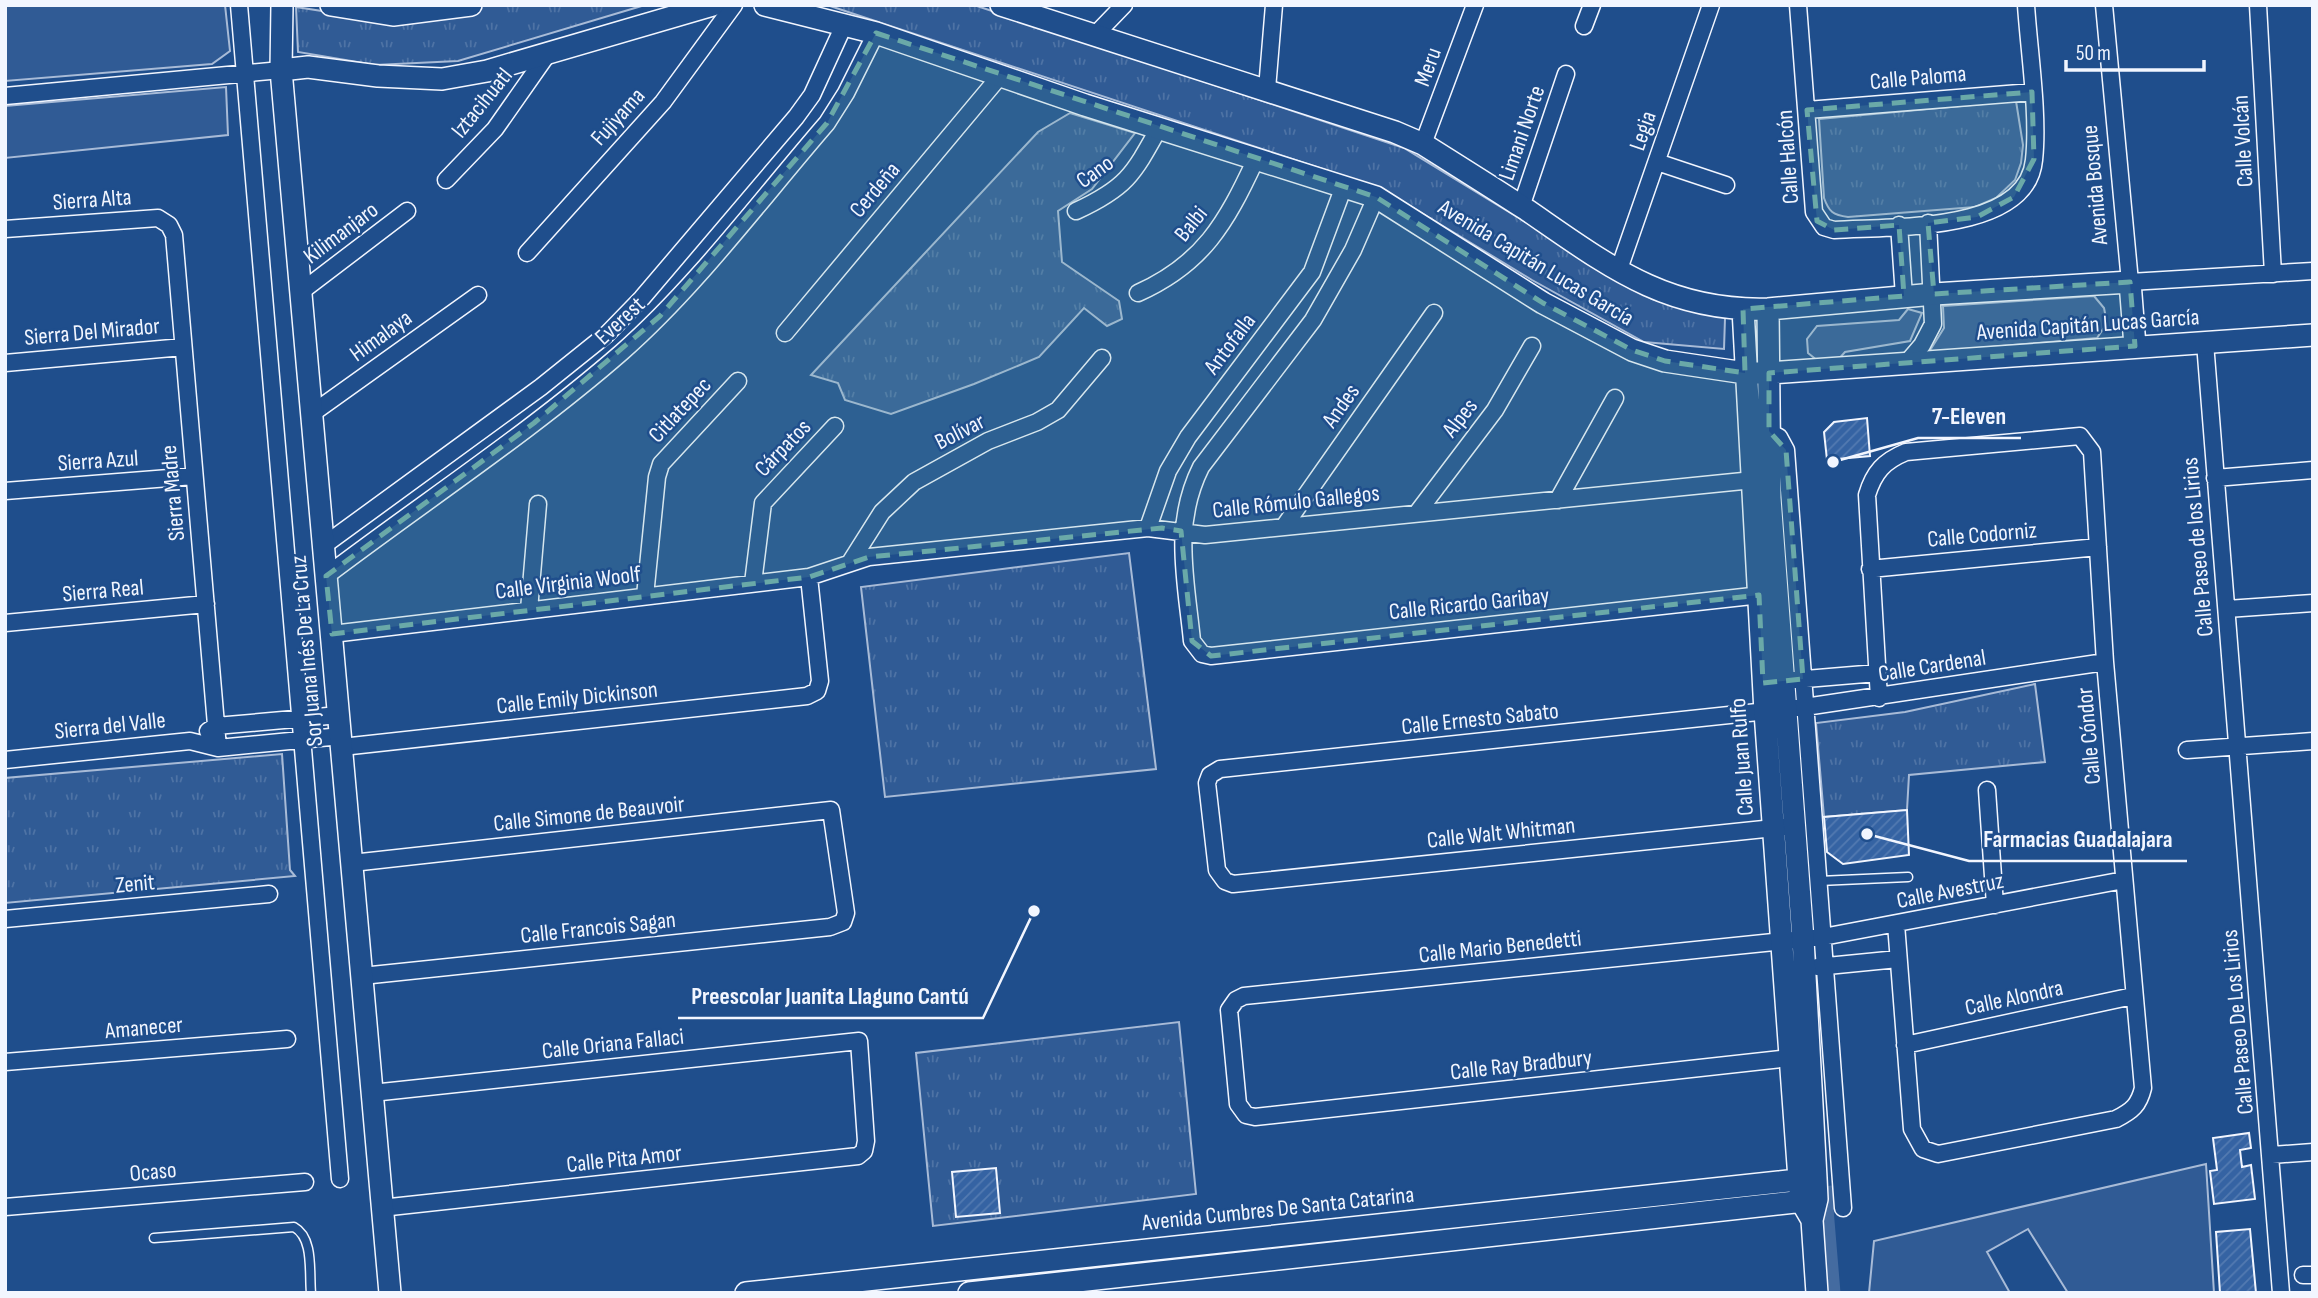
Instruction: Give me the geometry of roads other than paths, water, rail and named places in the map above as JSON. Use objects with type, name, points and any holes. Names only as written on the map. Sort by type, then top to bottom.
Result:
[{"type":"street","name":"Sor Juana Inés De La Cruz","points":[[239,5],[340,1180]]},
{"type":"street","name":"Sor Juana Inés De La Cruz","points":[[282,5],[281,70],[390,1293]]},
{"type":"street","points":[[343,6],[393,15],[471,5]]},
{"type":"street","points":[[5,96],[308,67],[378,76],[442,79],[487,71],[713,5]]},
{"type":"street","name":"Fujiyama","points":[[527,253],[663,102],[734,5]]},
{"type":"street","name":"Avenida Capitán Lucas García","points":[[765,5],[845,23],[1255,161],[1376,197],[1543,303],[1632,349],[1665,361],[1745,373],[1769,373],[2313,335]]},
{"type":"street","name":"Avenida Capitán Lucas García","points":[[1001,5],[1268,89],[1423,145],[1521,206],[1618,272],[1673,296],[1743,309],[1769,309],[1934,293],[2130,282]]},
{"type":"street","points":[[1096,34],[1124,5]]},
{"type":"street","points":[[1268,89],[1274,5]]},
{"type":"street","name":"Meru","points":[[1423,145],[1475,5]]},
{"type":"street","points":[[1584,26],[1592,5]]},
{"type":"street","name":"Legia","points":[[1618,272],[1711,5]]},
{"type":"street","name":"Calle Halcón","points":[[1798,5],[1814,212],[1817,221],[1834,230],[1927,223],[1983,215],[2014,197],[2032,170],[2034,159],[2026,5]]},
{"type":"street","name":"Avenida Bosque","points":[[2117,5],[2106,13],[2135,346]]},
{"type":"street","name":"Calle Volcán","points":[[2259,5],[2273,274]]},
{"type":"street","name":"Everest","points":[[323,546],[541,387],[616,325],[796,117],[812,95],[845,23]]},
{"type":"street","name":"Everest","points":[[326,576],[534,423],[614,358],[660,316],[827,123],[846,93],[876,33]]},
{"type":"street","name":"Iztacihuatl","points":[[446,180],[495,128],[549,52]]},
{"type":"street","name":"Limani Norte","points":[[1521,206],[1566,74]]},
{"type":"street","name":"Cerdeña","points":[[785,332],[1000,76]]},
{"type":"street","name":"Calle Paloma","points":[[1807,110],[2032,92]]},
{"type":"street","name":"Cano","points":[[1076,211],[1122,186],[1136,169],[1158,128]]},
{"type":"street","name":"Balbi","points":[[1138,293],[1165,281],[1196,257],[1219,231],[1255,161]]},
{"type":"street","points":[[1657,162],[1726,185]]},
{"type":"street","name":"Antofalla","points":[[1148,528],[1168,471],[1188,437],[1312,272],[1344,186]]},
{"type":"street","points":[[1181,531],[1191,488],[1201,467],[1319,310],[1353,250],[1376,197]]},
{"type":"street","name":"Kilimanjaro","points":[[302,291],[407,211]]},
{"type":"street","name":"Sierra Alta","points":[[5,229],[158,218],[169,225],[174,235]]},
{"type":"street","points":[[1905,365],[1922,345],[1933,324],[1934,293],[1927,223]]},
{"type":"street","points":[[1899,225],[1904,296]]},
{"type":"street","name":"Sierra Madre","points":[[174,235],[218,748]]},
{"type":"street","points":[[2130,282],[2313,271]]},
{"type":"street","name":"Himalaya","points":[[310,415],[478,295]]},
{"type":"street","name":"Calle Juan Rulfo","points":[[1743,309],[1747,427],[1760,479],[1768,594],[1783,681],[1785,709],[1819,881],[1803,939],[1805,968],[1800,1057],[1809,1200]]},
{"type":"street","name":"Calle Juan Rulfo","points":[[1760,479],[1769,431],[1769,309]]},
{"type":"street","name":"Andes","points":[[1285,525],[1434,313]]},
{"type":"street","name":"Calle Paseo de los Lirios","points":[[2205,343],[2236,747]]},
{"type":"street","name":"Alpes","points":[[1417,513],[1495,410],[1532,346]]},
{"type":"street","name":"Sierra Del Mirador","points":[[5,363],[183,347]]},
{"type":"street","name":"Bolívar","points":[[851,561],[882,512],[914,482],[988,442],[1037,422],[1058,410],[1102,358]]},
{"type":"street","name":"Citlatepec","points":[[645,596],[657,477],[661,464],[738,381]]},
{"type":"street","points":[[1558,500],[1615,398]]},
{"type":"street","name":"Cárpatos","points":[[753,583],[763,503],[835,426]]},
{"type":"street","points":[[1747,427],[1769,431]]},
{"type":"street","name":"Calle Juan Rulfo","points":[[1769,431],[1779,437],[1786,450],[1784,827],[1843,1208]]},
{"type":"street","name":"Calle Cóndor","points":[[1879,698],[1867,495],[1872,477],[1892,458],[1906,452],[2080,436],[2092,452],[2105,662],[2143,1088],[2140,1101],[2130,1112],[2116,1119],[1930,1153],[1918,1144],[1912,1129],[1896,924]]},
{"type":"street","points":[[2215,478],[2313,470]]},
{"type":"street","name":"Sierra Azul","points":[[5,491],[194,476]]},
{"type":"street","name":"Calle Rómulo Gallegos","points":[[809,577],[851,561],[1148,528],[1205,535],[1760,479]]},
{"type":"street","points":[[529,610],[538,504]]},
{"type":"street","name":"Calle Ricardo Garibay","points":[[1181,531],[1192,641],[1202,654],[1211,656],[1768,594]]},
{"type":"street","name":"Calle Codorniz","points":[[1870,569],[2098,547]]},
{"type":"street","name":"Calle Virginia Woolf","points":[[332,634],[809,577]]},
{"type":"street","name":"Calle Emily Dickinson","points":[[301,740],[341,742],[807,696],[817,691],[820,681],[809,577]]},
{"type":"street","points":[[2227,609],[2313,603]]},
{"type":"street","name":"Sierra Real","points":[[5,623],[206,604]]},
{"type":"street","name":"Calle Cardenal","points":[[1785,709],[1879,698],[2105,662]]},
{"type":"street","name":"Calle Cardenal","points":[[1783,681],[1877,673]]},
{"type":"street","name":"Calle Ernesto Sabato","points":[[1233,884],[1226,881],[1217,870],[1207,783],[1210,775],[1220,769],[1785,709]]},
{"type":"street","points":[[190,741],[216,726],[339,715]]},
{"type":"street","name":"Sierra del Valle","points":[[5,760],[190,741],[218,748],[301,740]]},
{"type":"street","points":[[2187,750],[2313,741]]},
{"type":"street","name":"Calle Paseo De Los Lirios","points":[[2236,747],[2272,1155],[2281,1293]]},
{"type":"street","points":[[1987,790],[1995,905]]},
{"type":"street","name":"Calle Simone de Beauvoir","points":[[352,863],[831,810],[846,913],[838,925]]},
{"type":"street","name":"Calle Walt Whitman","points":[[1233,884],[1784,827]]},
{"type":"street","name":"Calle Avestruz","points":[[1803,939],[2124,880]]},
{"type":"street","name":"Zenit","points":[[5,919],[269,894]]},
{"type":"street","name":"Calle Francois Sagan","points":[[362,976],[838,925]]},
{"type":"street","name":"Calle Mario Benedetti","points":[[1255,1117],[1246,1115],[1238,1104],[1229,1010],[1236,1000],[1244,996],[1803,939]]},
{"type":"street","points":[[1805,968],[1898,960]]},
{"type":"street","name":"Calle Alondra","points":[[1905,1045],[2133,996]]},
{"type":"street","name":"Amanecer","points":[[5,1062],[286,1039]]},
{"type":"street","name":"Calle Oriana Fallaci","points":[[372,1093],[859,1041],[866,1146]]},
{"type":"street","name":"Calle Ray Bradbury","points":[[1255,1117],[1800,1057]]},
{"type":"street","name":"Calle Pita Amor","points":[[382,1208],[850,1158],[858,1156],[866,1146]]},
{"type":"street","points":[[2272,1155],[2313,1152]]},
{"type":"street","name":"Avenida Cumbres De Santa Catarina","points":[[746,1293],[1808,1178]]},
{"type":"street","name":"Ocaso","points":[[5,1207],[305,1182]]},
{"type":"street","points":[[969,1293],[1809,1200],[1817,1293]]},
{"type":"street","points":[[1053,1260],[1056,1285]]},
{"type":"lane","points":[[1819,881],[1908,877]]},
{"type":"lane","points":[[154,1238],[294,1227],[303,1232],[307,1241],[311,1293]]},
{"type":"waterway","points":[[1831,1195],[1824,1209],[1831,1293]]},
{"type":"place","name":"7-Eleven","points":[[1833,462]]},
{"type":"place","name":"Farmacias Guadalajara","points":[[1867,834]]},
{"type":"place","name":"Preescolar Juanita Llaguno Cantú","points":[[1034,911]]}]
